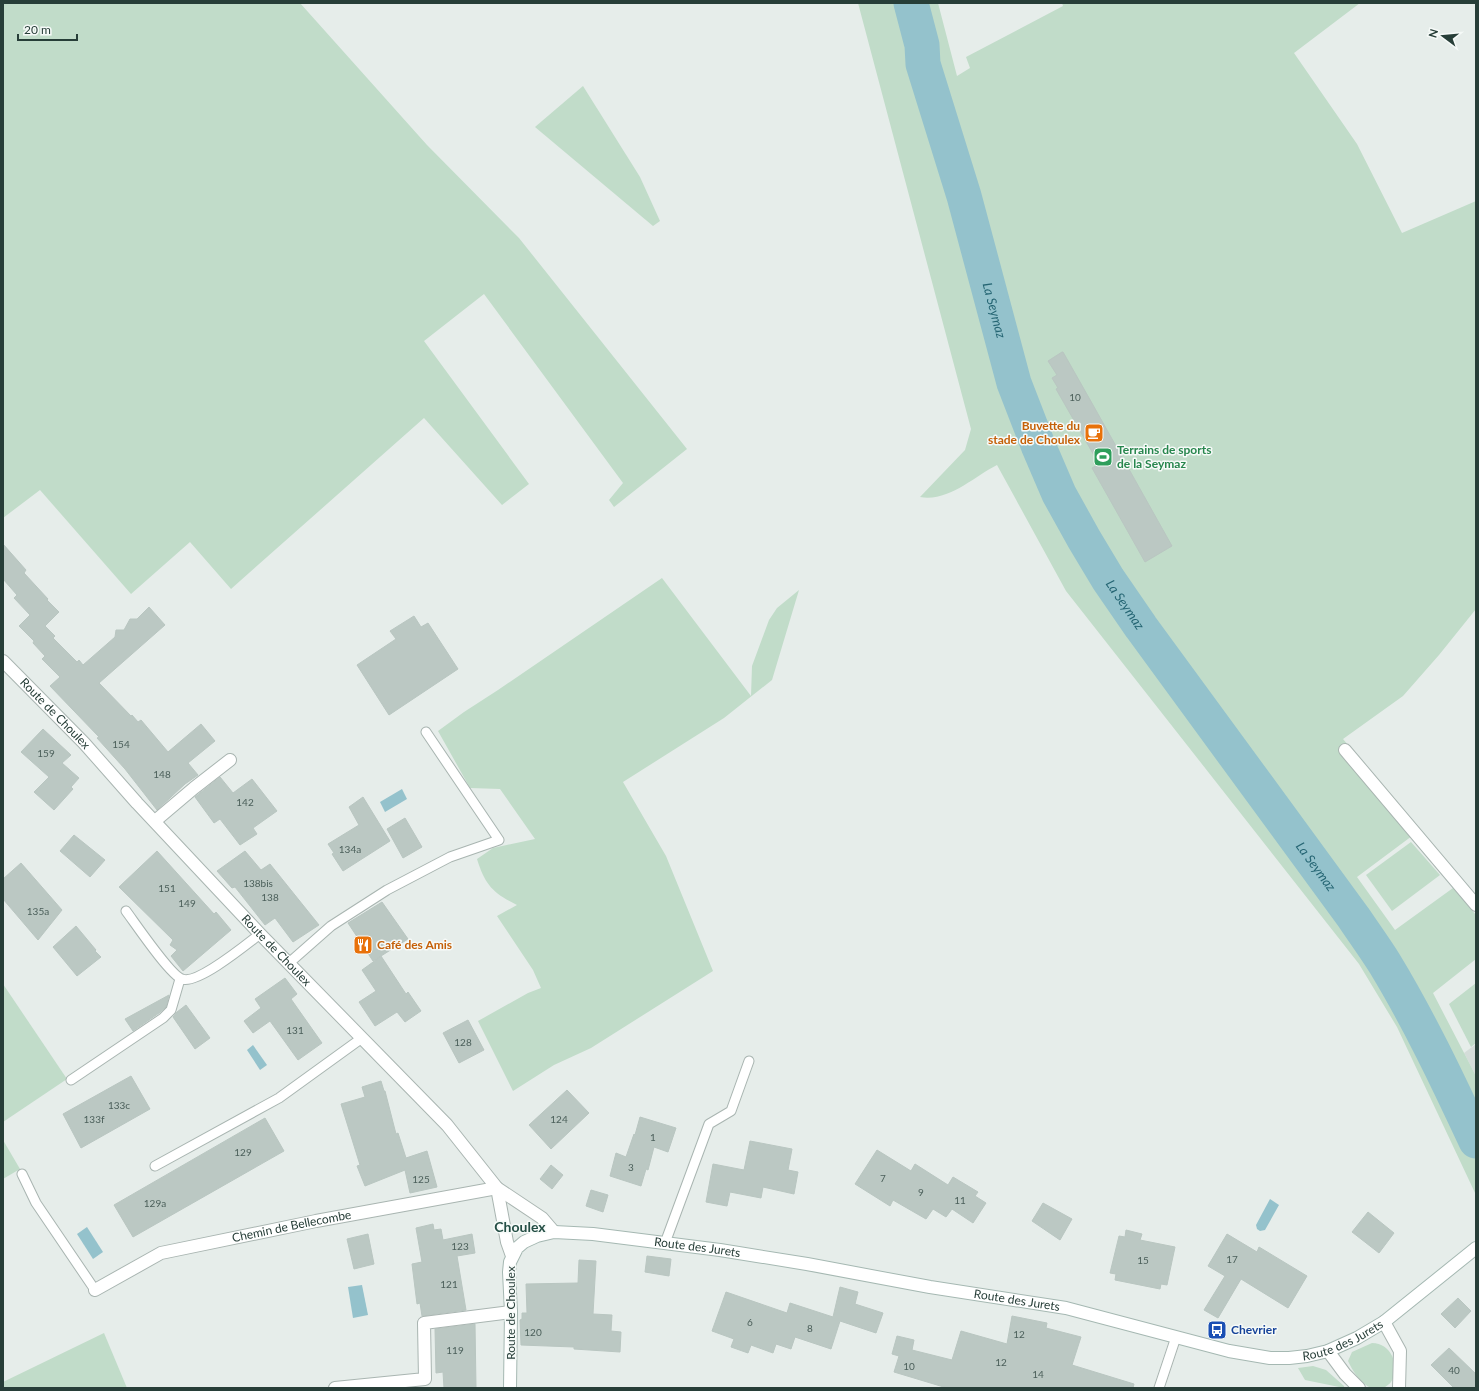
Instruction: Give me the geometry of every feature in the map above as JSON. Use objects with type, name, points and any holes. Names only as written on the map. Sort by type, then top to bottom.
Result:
[{"type":"street","name":"Route de Choulex","points":[[3,661],[84,743],[260,934],[447,1125],[498,1188],[542,1218],[554,1232]]},
{"type":"street","points":[[1345,750],[1476,905]]},
{"type":"street","points":[[155,821],[230,760]]},
{"type":"street","points":[[498,1188],[507,1242],[512,1256]]},
{"type":"street","name":"Chemin de Bellecombe","points":[[95,1290],[161,1253],[316,1221],[498,1188]]},
{"type":"street","name":"Route des Jurets","points":[[524,1242],[537,1236],[554,1232],[593,1234],[665,1242],[800,1263],[930,1287],[1066,1308],[1176,1338],[1242,1354],[1270,1358],[1307,1356],[1328,1351],[1357,1338],[1384,1322],[1476,1248]]},
{"type":"street","name":"Route de Choulex","points":[[510,1388],[509,1272],[512,1256],[524,1242]]},
{"type":"street","points":[[335,1388],[425,1379],[424,1323],[510,1312]]},
{"type":"street","points":[[1384,1322],[1400,1351],[1399,1388]]},
{"type":"street","points":[[1328,1351],[1345,1374],[1359,1388]]},
{"type":"lane","points":[[289,963],[331,926],[387,890],[450,857],[499,840],[426,732]]},
{"type":"lane","points":[[126,911],[164,962],[180,979],[186,980],[207,972],[234,955],[260,934]]},
{"type":"lane","points":[[71,1080],[163,1018],[171,1010],[180,979]]},
{"type":"lane","points":[[155,1166],[279,1098],[362,1038]]},
{"type":"lane","points":[[665,1242],[709,1124],[731,1111],[749,1061]]},
{"type":"lane","points":[[22,1174],[36,1203],[95,1290]]},
{"type":"lane","points":[[1159,1388],[1176,1338]]},
{"type":"shaded area","points":[[1476,1044],[1476,1076],[1464,1053]]},
{"type":"green space","points":[[3,3],[300,3],[427,145],[519,238],[687,449],[614,507],[609,500],[623,483],[484,294],[424,341],[529,484],[502,505],[424,418],[231,589],[190,542],[131,594],[40,490],[3,518]]},
{"type":"green space","points":[[858,3],[938,3],[957,76],[970,68],[966,57],[1063,6],[1062,3],[1360,3],[1294,53],[1357,144],[1402,233],[1476,201],[1476,609],[1439,655],[1403,696],[1343,739],[1420,830],[1357,877],[1395,930],[1453,888],[1476,915],[1476,959],[1433,993],[1476,1076],[1476,1195],[1397,1027],[1359,964],[1066,591],[997,465],[951,492],[931,498],[920,497],[965,450],[971,429]]},
{"type":"green space","points":[[583,86],[640,177],[660,221],[653,226],[535,127]]},
{"type":"green space","points":[[662,578],[751,696],[752,666],[769,620],[777,608],[799,590],[772,680],[724,718],[623,782],[666,856],[713,971],[591,1048],[554,1065],[513,1091],[478,1021],[528,993],[541,988],[533,970],[497,916],[517,905],[496,892],[491,887],[483,875],[477,859],[493,848],[535,839],[500,789],[470,788],[438,731]]},
{"type":"green space","points":[[1411,842],[1440,875],[1392,911],[1366,875]]},
{"type":"green space","points":[[1476,983],[1476,1043],[1471,1047],[1449,1004]]},
{"type":"green space","points":[[3,984],[67,1079],[3,1122]]},
{"type":"green space","points":[[3,1140],[20,1169],[3,1179]]},
{"type":"green space","points":[[104,1333],[127,1388],[3,1388],[3,1382]]},
{"type":"green space","points":[[1372,1343],[1379,1344],[1389,1351],[1394,1363],[1394,1376],[1390,1383],[1384,1388],[1372,1388],[1367,1386],[1357,1376],[1348,1361],[1352,1352]]},
{"type":"green space","points":[[1313,1366],[1326,1370],[1344,1386],[1344,1388],[1305,1380],[1298,1368]]},
{"type":"water","points":[[402,789],[407,799],[385,812],[380,802]]},
{"type":"water","points":[[253,1045],[267,1065],[260,1070],[247,1050]]},
{"type":"water","points":[[1270,1199],[1279,1205],[1265,1230],[1260,1231],[1257,1229],[1256,1225]]},
{"type":"water","points":[[87,1227],[103,1252],[93,1259],[77,1234]]},
{"type":"water","points":[[362,1285],[368,1315],[353,1318],[348,1287]]},
{"type":"building","points":[[1062,352],[1172,546],[1145,562],[1092,468],[1099,464],[1056,389],[1058,388],[1052,378],[1057,375],[1048,361]]},
{"type":"building","points":[[3,544],[26,570],[24,573],[59,612],[45,626],[55,636],[53,638],[77,662],[79,660],[83,665],[115,637],[116,630],[124,630],[130,619],[137,619],[149,607],[165,625],[99,683],[131,716],[132,715],[138,722],[141,720],[168,752],[201,724],[215,741],[188,763],[198,775],[185,784],[157,810],[125,769],[97,738],[99,737],[50,686],[60,677],[42,659],[45,656],[33,643],[34,641],[19,626],[30,615],[14,598],[17,595],[3,579]]},
{"type":"building","points":[[414,616],[421,627],[428,623],[458,669],[389,715],[357,665],[396,639],[390,631]]},
{"type":"building","points":[[43,729],[71,755],[62,763],[79,778],[71,787],[73,789],[54,810],[34,792],[49,777],[21,752]]},
{"type":"building","points":[[220,777],[233,793],[252,779],[277,811],[253,828],[257,834],[240,845],[220,819],[214,823],[195,797]]},
{"type":"building","points":[[363,797],[390,841],[343,871],[332,854],[334,853],[328,844],[359,825],[349,807]]},
{"type":"building","points":[[405,818],[422,847],[403,858],[387,829]]},
{"type":"building","points":[[74,835],[105,860],[90,877],[60,851]]},
{"type":"building","points":[[157,851],[214,914],[216,912],[231,930],[183,971],[171,956],[177,950],[170,945],[173,940],[119,887]]},
{"type":"building","points":[[245,851],[261,870],[270,864],[319,925],[293,942],[275,918],[265,925],[235,887],[232,888],[217,871]]},
{"type":"building","points":[[21,863],[62,910],[38,940],[3,899],[3,879]]},
{"type":"building","points":[[382,902],[408,939],[381,956],[406,994],[408,992],[421,1011],[405,1022],[397,1012],[375,1026],[359,1002],[376,991],[362,970],[380,957],[373,961],[348,923]]},
{"type":"building","points":[[76,926],[101,957],[77,976],[53,947]]},
{"type":"building","points":[[285,978],[297,994],[291,999],[322,1043],[298,1060],[270,1021],[253,1033],[244,1021],[261,1008],[255,999]]},
{"type":"building","points":[[169,995],[166,1007],[133,1031],[125,1019]]},
{"type":"building","points":[[186,1005],[210,1038],[195,1049],[173,1017]]},
{"type":"building","points":[[468,1020],[484,1050],[459,1063],[443,1033]]},
{"type":"building","points":[[131,1076],[150,1109],[81,1148],[63,1114]]},
{"type":"building","points":[[381,1081],[396,1134],[398,1133],[406,1158],[427,1151],[437,1187],[410,1193],[405,1170],[365,1186],[357,1166],[360,1165],[341,1104],[365,1097],[362,1087]]},
{"type":"building","points":[[567,1090],[589,1113],[551,1149],[529,1125]]},
{"type":"building","points":[[640,1117],[676,1128],[668,1152],[654,1147],[648,1170],[646,1169],[641,1186],[610,1176],[616,1153],[626,1157],[634,1134],[635,1135]]},
{"type":"building","points":[[265,1118],[284,1151],[133,1237],[114,1205]]},
{"type":"building","points":[[750,1141],[792,1149],[788,1170],[798,1172],[794,1194],[763,1187],[761,1198],[730,1192],[727,1206],[706,1202],[713,1164],[744,1170]]},
{"type":"building","points":[[877,1150],[911,1171],[915,1164],[948,1185],[953,1177],[978,1192],[975,1196],[986,1203],[973,1223],[952,1209],[946,1217],[933,1209],[926,1219],[893,1200],[890,1206],[855,1184]]},
{"type":"building","points":[[551,1165],[563,1175],[552,1189],[540,1179]]},
{"type":"building","points":[[591,1190],[608,1195],[603,1212],[586,1206]]},
{"type":"building","points":[[1043,1203],[1072,1219],[1060,1240],[1032,1221]]},
{"type":"building","points":[[1368,1212],[1394,1233],[1379,1253],[1352,1232]]},
{"type":"building","points":[[433,1224],[434,1230],[441,1229],[443,1240],[472,1234],[475,1253],[457,1256],[466,1310],[422,1316],[420,1303],[417,1304],[412,1264],[422,1262],[416,1228]]},
{"type":"building","points":[[1126,1230],[1142,1234],[1140,1240],[1175,1247],[1167,1285],[1161,1284],[1160,1289],[1115,1280],[1116,1274],[1110,1273],[1119,1236],[1125,1237]]},
{"type":"building","points":[[368,1234],[374,1264],[354,1269],[347,1239]]},
{"type":"building","points":[[1227,1234],[1257,1252],[1259,1247],[1307,1276],[1288,1308],[1241,1279],[1218,1318],[1204,1310],[1225,1276],[1208,1266]]},
{"type":"building","points":[[647,1256],[671,1259],[669,1276],[645,1272]]},
{"type":"building","points":[[579,1260],[596,1261],[593,1314],[612,1315],[611,1331],[621,1332],[620,1352],[574,1349],[574,1347],[521,1345],[520,1320],[522,1319],[522,1313],[527,1313],[526,1284],[578,1283]]},
{"type":"building","points":[[840,1287],[858,1292],[855,1304],[883,1313],[876,1333],[840,1321],[831,1349],[795,1337],[791,1349],[776,1344],[773,1353],[751,1345],[748,1353],[731,1347],[734,1339],[712,1331],[726,1292],[787,1313],[790,1303],[833,1317]]},
{"type":"building","points":[[1458,1298],[1471,1311],[1455,1328],[1441,1314]]},
{"type":"building","points":[[1012,1316],[1047,1323],[1046,1328],[1081,1337],[1072,1365],[1134,1384],[1133,1388],[947,1388],[894,1372],[899,1356],[892,1354],[897,1336],[914,1340],[912,1350],[952,1360],[961,1331],[1007,1344]]},
{"type":"building","points":[[475,1324],[476,1388],[444,1388],[443,1372],[436,1373],[435,1329]]},
{"type":"building","points":[[1449,1348],[1476,1374],[1476,1388],[1454,1388],[1431,1365]]},
{"type":"waterway","name":"La Seymaz","points":[[911,3],[922,45],[923,64],[964,196],[1014,383],[1059,494],[1108,579],[1141,627],[1354,918],[1381,958],[1398,985],[1444,1073],[1476,1141]]},
{"type":"place","name":"Buvette du stade de Choulex","points":[[1094,433]]},
{"type":"place","name":"Terrains de sports de la Seymaz","points":[[1103,457]]},
{"type":"place","name":"Café des Amis","points":[[363,945]]},
{"type":"place","name":"Chevrier","points":[[1217,1330]]},
{"type":"district","name":"Choulex","points":[[520,1227]]}]
